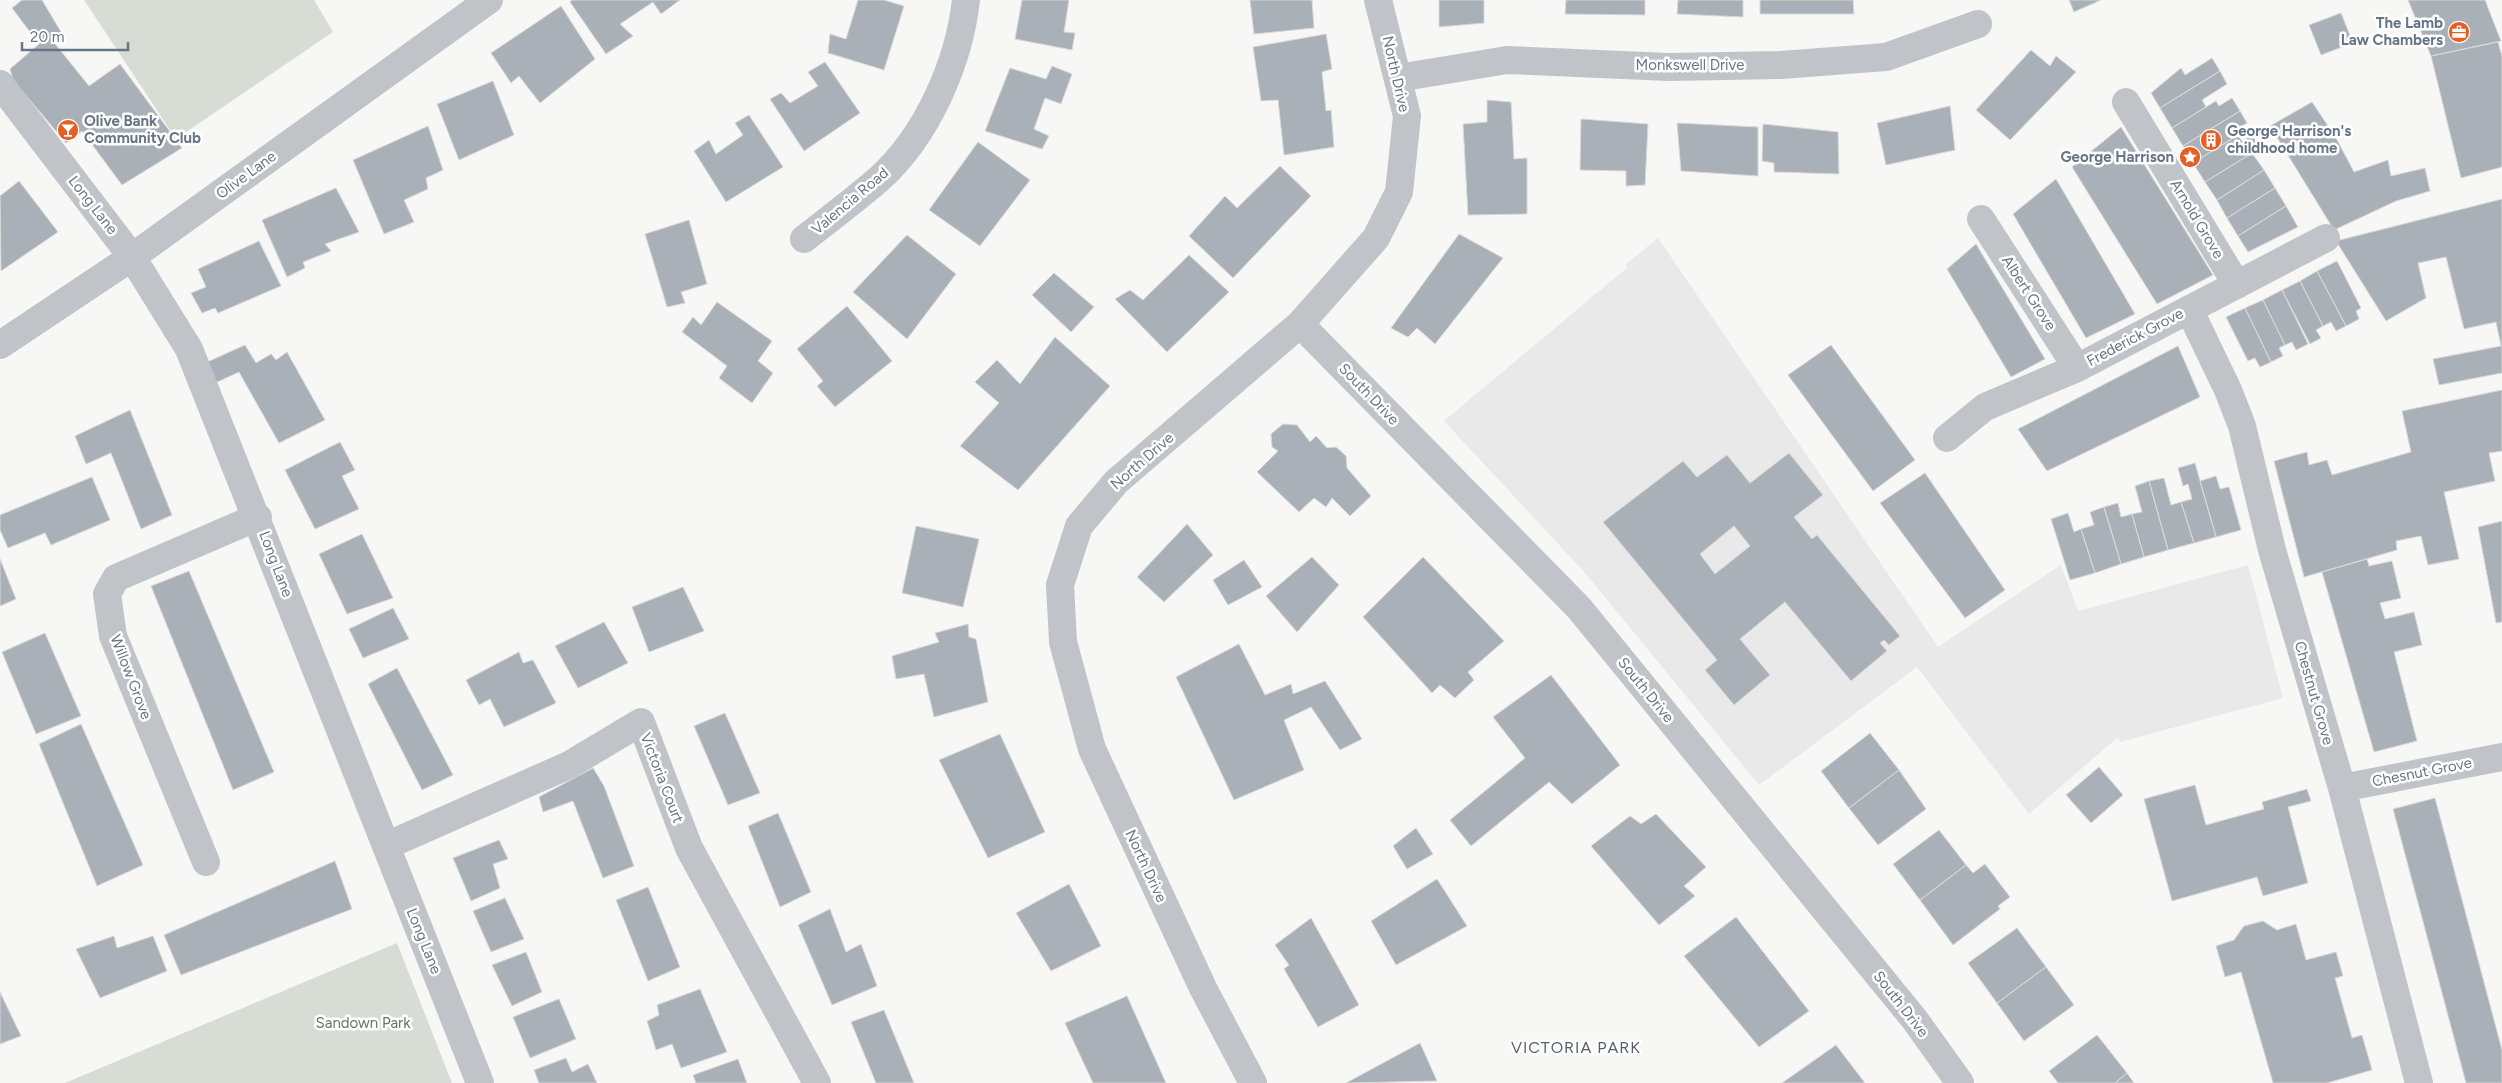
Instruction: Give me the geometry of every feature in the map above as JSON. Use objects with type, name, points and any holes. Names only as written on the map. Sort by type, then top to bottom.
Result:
[{"type":"street","name":"Olive Lane","points":[[0,345],[132,256],[489,0]]},
{"type":"street","name":"Valencia Road","points":[[804,239],[880,178],[918,132],[938,98],[954,58],[966,0]]},
{"type":"street","name":"North Drive","points":[[1253,1083],[1203,988],[1092,749],[1063,642],[1060,585],[1079,526],[1116,482],[1300,324],[1376,238],[1399,192],[1407,116],[1378,0]]},
{"type":"street","name":"Monkswell Drive","points":[[1398,78],[1507,60],[1669,67],[1781,65],[1886,57],[1978,24]]},
{"type":"street","name":"Long Lane","points":[[0,84],[132,256],[189,348],[258,517],[480,1083]]},
{"type":"street","name":"Arnold Grove","points":[[2126,102],[2237,285]]},
{"type":"street","name":"Albert Grove","points":[[1981,219],[2077,368]]},
{"type":"street","name":"Frederick Grove","points":[[1948,438],[1986,407],[2077,368],[2326,238]]},
{"type":"street","name":"Chestnut Grove","points":[[2190,309],[2228,390],[2242,426],[2272,550],[2342,788],[2419,1083]]},
{"type":"street","name":"South Drive","points":[[1300,324],[1579,608],[1906,1009],[1960,1083]]},
{"type":"street","name":"Willow Grove","points":[[206,862],[113,636],[107,594],[116,578],[258,517]]},
{"type":"street","name":"Victoria Court","points":[[386,846],[568,765],[641,722],[689,848],[817,1083]]},
{"type":"street","name":"Chesnut Grove","points":[[2342,788],[2502,757]]},
{"type":"shaded area","points":[[1658,238],[1938,647],[2061,565],[2078,611],[2248,565],[2283,698],[2120,742],[2118,737],[2029,814],[1917,667],[1759,785],[1586,574],[1444,421],[1628,267],[1625,265]]},
{"type":"green space","points":[[84,0],[314,0],[333,32],[176,139]]},
{"type":"green space","name":"Sandown Park","points":[[397,943],[452,1083],[65,1083]]},
{"type":"building","points":[[22,0],[42,0],[61,32],[52,40],[89,86],[120,64],[182,148],[122,185],[82,131],[66,143],[13,80],[10,69],[39,44],[12,8]]},
{"type":"building","points":[[572,0],[680,0],[661,14],[653,2],[620,24],[633,36],[606,54],[570,2]]},
{"type":"building","points":[[858,0],[884,0],[904,6],[884,70],[828,53],[830,34],[846,39]]},
{"type":"building","points":[[1022,0],[1069,0],[1064,32],[1075,33],[1072,50],[1015,39]]},
{"type":"building","points":[[1250,0],[1312,0],[1314,28],[1254,34]]},
{"type":"building","points":[[1439,0],[1484,0],[1484,23],[1439,27]]},
{"type":"building","points":[[1566,0],[1645,0],[1645,15],[1565,14]]},
{"type":"building","points":[[1678,0],[1743,0],[1743,17],[1677,14]]},
{"type":"building","points":[[1760,0],[1853,0],[1854,14],[1760,14]]},
{"type":"building","points":[[2069,0],[2101,0],[2074,12]]},
{"type":"building","name":"The Lamb Law Chambers","points":[[2408,0],[2485,0],[2501,41],[2431,56]]},
{"type":"building","points":[[561,6],[595,59],[540,103],[519,76],[511,83],[491,53]]},
{"type":"building","points":[[2341,13],[2353,43],[2321,55],[2309,25]]},
{"type":"building","points":[[1326,34],[1332,69],[1322,72],[1326,111],[1331,110],[1334,147],[1284,155],[1278,100],[1261,101],[1253,47]]},
{"type":"building","points":[[2498,42],[2502,56],[2502,167],[2461,178],[2431,56]]},
{"type":"building","points":[[2031,50],[2050,66],[2056,56],[2076,72],[2010,140],[1976,110]]},
{"type":"building","points":[[2212,58],[2220,71],[2160,108],[2151,93],[2181,68],[2185,75]]},
{"type":"building","points":[[825,62],[860,113],[804,151],[770,99],[781,93],[790,103],[818,86],[808,72]]},
{"type":"building","points":[[1052,66],[1072,74],[1061,104],[1045,98],[1034,129],[1049,136],[1042,149],[985,131],[1010,68],[1046,79]]},
{"type":"building","points":[[2220,71],[2227,84],[2202,100],[2206,107],[2172,128],[2160,108]]},
{"type":"building","points":[[493,81],[514,135],[459,160],[437,104]]},
{"type":"building","points":[[2232,98],[2240,111],[2183,146],[2172,128],[2216,101],[2219,106]]},
{"type":"building","points":[[1487,100],[1511,102],[1514,159],[1527,158],[1527,214],[1468,215],[1463,124],[1487,122]]},
{"type":"building","points":[[2312,102],[2336,138],[2354,172],[2388,160],[2391,176],[2425,168],[2430,191],[2396,201],[2334,230],[2270,126]]},
{"type":"building","points":[[1950,106],[1955,150],[1886,165],[1877,123]]},
{"type":"building","name":"George Harrison's childhood home","points":[[2240,111],[2247,123],[2235,130],[2238,135],[2193,163],[2183,146]]},
{"type":"building","points":[[749,115],[783,167],[726,202],[694,151],[709,140],[716,154],[743,135],[735,123]]},
{"type":"building","points":[[1581,119],[1648,124],[1645,185],[1626,186],[1626,171],[1580,170]]},
{"type":"building","points":[[1677,123],[1758,127],[1758,176],[1681,171]]},
{"type":"building","points":[[1763,124],[1838,132],[1839,174],[1774,172],[1774,163],[1762,161]]},
{"type":"building","points":[[428,126],[443,170],[426,178],[428,189],[404,200],[414,222],[384,234],[353,160]]},
{"type":"building","points":[[2121,127],[2213,275],[2157,304],[2072,167]]},
{"type":"building","points":[[2238,135],[2242,141],[2252,135],[2260,148],[2205,182],[2193,163]]},
{"type":"building","points":[[978,142],[1030,180],[980,246],[929,210]]},
{"type":"building","points":[[2252,153],[2264,170],[2217,200],[2205,182]]},
{"type":"building","points":[[1280,166],[1311,196],[1233,278],[1189,236],[1225,196],[1237,208]]},
{"type":"building","points":[[2264,170],[2275,188],[2227,218],[2217,200]]},
{"type":"building","points":[[2056,179],[2135,314],[2086,338],[2013,214]]},
{"type":"building","points":[[19,181],[58,232],[1,271],[0,196]]},
{"type":"building","points":[[336,188],[359,232],[325,244],[331,251],[303,262],[305,268],[287,277],[262,220]]},
{"type":"building","points":[[2275,188],[2286,206],[2238,236],[2227,218]]},
{"type":"building","points":[[2502,199],[2502,373],[2439,385],[2433,359],[2501,346],[2496,322],[2464,329],[2446,257],[2418,263],[2426,298],[2386,321],[2336,241]]},
{"type":"building","points":[[2286,206],[2298,227],[2248,252],[2238,236]]},
{"type":"building","points":[[689,220],[707,284],[681,292],[685,303],[667,307],[645,234]]},
{"type":"building","points":[[1459,234],[1503,258],[1435,344],[1417,328],[1408,337],[1391,328]]},
{"type":"building","points":[[907,235],[956,274],[907,339],[853,292]]},
{"type":"building","points":[[259,241],[281,286],[218,313],[215,308],[202,313],[191,293],[206,287],[198,269]]},
{"type":"building","points":[[1976,244],[2045,359],[2011,377],[1947,269]]},
{"type":"building","points":[[1189,255],[1229,292],[1167,352],[1115,299],[1130,290],[1143,300]]},
{"type":"building","points":[[2337,261],[2361,308],[2356,311],[2359,319],[2346,326],[2317,271]]},
{"type":"building","points":[[2317,271],[2346,326],[2336,331],[2331,322],[2323,326],[2300,281]]},
{"type":"building","points":[[1054,273],[1094,307],[1071,332],[1032,295]]},
{"type":"building","points":[[2300,281],[2323,326],[2316,330],[2321,338],[2310,344],[2282,290]]},
{"type":"building","points":[[2282,290],[2308,344],[2296,350],[2292,342],[2285,345],[2263,300]]},
{"type":"building","points":[[2263,300],[2285,345],[2279,348],[2283,356],[2271,362],[2245,308]]},
{"type":"building","points":[[717,302],[772,341],[758,361],[773,373],[752,403],[719,378],[727,366],[682,332],[693,317],[701,325]]},
{"type":"building","points":[[847,306],[892,361],[835,407],[817,386],[823,381],[797,349]]},
{"type":"building","points":[[2245,308],[2271,362],[2260,367],[2255,358],[2248,361],[2226,317]]},
{"type":"building","points":[[1055,337],[1110,386],[1018,490],[960,446],[999,403],[975,382],[997,360],[1020,384]]},
{"type":"building","points":[[245,345],[256,363],[271,354],[276,360],[287,352],[325,420],[279,443],[239,372],[215,383],[205,363]]},
{"type":"building","points":[[1831,345],[1915,460],[1873,491],[1788,375]]},
{"type":"building","points":[[2178,346],[2200,397],[2047,471],[2018,429]]},
{"type":"building","points":[[2502,390],[2502,451],[2489,453],[2495,481],[2444,492],[2459,559],[2428,565],[2421,536],[2396,541],[2397,550],[2304,577],[2274,461],[2307,452],[2309,465],[2327,460],[2332,475],[2411,452],[2402,411]]},
{"type":"building","points":[[130,410],[172,515],[141,529],[111,453],[86,464],[75,436]]},
{"type":"building","points":[[1283,424],[1297,425],[1310,442],[1316,436],[1327,448],[1336,447],[1346,456],[1347,468],[1371,496],[1350,516],[1332,498],[1326,507],[1314,498],[1299,512],[1257,472],[1278,451],[1272,447],[1271,434]]},
{"type":"building","points":[[340,442],[355,470],[342,476],[359,509],[315,529],[285,470]]},
{"type":"building","points":[[1789,453],[1823,495],[1794,517],[1812,539],[1817,535],[1900,636],[1889,645],[1884,640],[1880,643],[1887,651],[1851,681],[1785,602],[1740,639],[1770,675],[1734,705],[1705,670],[1717,660],[1603,522],[1683,461],[1697,477],[1727,455],[1750,483]],"holes":[[[1734,526],[1750,546],[1715,574],[1700,554]]]},
{"type":"building","points":[[2195,463],[2216,537],[2194,543],[2181,502],[2192,499],[2188,484],[2183,486],[2178,468]]},
{"type":"building","points":[[1925,473],[2005,590],[1965,618],[1880,503]]},
{"type":"building","points":[[2216,476],[2220,489],[2229,487],[2241,530],[2216,537],[2200,481]]},
{"type":"building","points":[[92,477],[110,520],[51,545],[45,533],[8,548],[0,530],[0,515]]},
{"type":"building","points":[[2164,478],[2171,505],[2181,502],[2194,543],[2168,550],[2149,481]]},
{"type":"building","points":[[2149,481],[2168,550],[2144,557],[2132,514],[2142,512],[2135,486]]},
{"type":"building","points":[[2118,503],[2121,517],[2132,514],[2144,557],[2121,564],[2104,507]]},
{"type":"building","points":[[2104,507],[2121,564],[2095,573],[2081,529],[2094,525],[2090,512]]},
{"type":"building","points":[[2068,513],[2074,532],[2081,529],[2095,573],[2070,580],[2051,519]]},
{"type":"building","points":[[2502,521],[2502,622],[2496,623],[2478,527]]},
{"type":"building","points":[[1187,524],[1213,555],[1164,602],[1137,577]]},
{"type":"building","points":[[916,526],[979,539],[963,607],[902,593]]},
{"type":"building","points":[[362,534],[393,598],[347,614],[319,554]]},
{"type":"building","points":[[1312,557],[1339,585],[1297,632],[1266,596]]},
{"type":"building","points":[[1423,557],[1504,641],[1468,672],[1474,680],[1455,698],[1440,685],[1432,693],[1363,617]]},
{"type":"building","points":[[0,559],[16,599],[0,606]]},
{"type":"building","points":[[2367,559],[2369,566],[2392,561],[2401,598],[2380,603],[2385,619],[2414,612],[2422,645],[2394,652],[2417,741],[2374,752],[2322,572]]},
{"type":"building","points":[[1244,560],[1262,587],[1228,605],[1213,580]]},
{"type":"building","points":[[189,571],[274,772],[233,790],[151,586]]},
{"type":"building","points":[[683,587],[704,631],[649,652],[632,607]]},
{"type":"building","points":[[393,608],[409,639],[363,658],[349,629]]},
{"type":"building","points":[[604,622],[628,663],[578,688],[555,646]]},
{"type":"building","points":[[968,624],[969,637],[976,639],[988,702],[934,717],[924,674],[896,679],[892,656],[939,642],[935,633]]},
{"type":"building","points":[[45,633],[81,716],[36,734],[2,652]]},
{"type":"building","points":[[1239,644],[1265,695],[1291,684],[1293,694],[1325,681],[1362,739],[1340,750],[1311,707],[1284,720],[1304,770],[1234,800],[1176,677]]},
{"type":"building","points":[[519,652],[523,663],[533,660],[556,703],[504,727],[490,699],[479,705],[466,680]]},
{"type":"building","points":[[397,668],[453,775],[422,790],[368,684]]},
{"type":"building","points":[[1551,675],[1620,765],[1572,804],[1549,782],[1471,846],[1450,820],[1525,758],[1493,717]]},
{"type":"building","points":[[725,713],[760,793],[728,805],[694,726]]},
{"type":"building","points":[[81,724],[143,865],[97,886],[39,744]]},
{"type":"building","points":[[1870,733],[1899,770],[1849,808],[1821,771]]},
{"type":"building","points":[[1000,734],[1045,832],[988,858],[939,760]]},
{"type":"building","points":[[2099,767],[2123,795],[2091,823],[2066,795]]},
{"type":"building","points":[[593,768],[604,786],[634,866],[603,878],[573,801],[543,812],[539,797]]},
{"type":"building","points":[[1899,770],[1926,809],[1878,845],[1849,808]]},
{"type":"building","points":[[2195,785],[2206,825],[2264,809],[2262,802],[2307,789],[2311,801],[2288,807],[2308,883],[2263,896],[2257,877],[2172,901],[2144,799]]},
{"type":"building","points":[[2435,798],[2502,1050],[2502,1083],[2466,1083],[2393,809]]},
{"type":"building","points":[[778,813],[811,892],[780,907],[748,826]]},
{"type":"building","points":[[1656,814],[1706,867],[1684,886],[1695,896],[1659,925],[1591,846],[1630,816],[1641,824]]},
{"type":"building","points":[[1416,828],[1433,854],[1407,869],[1393,846]]},
{"type":"building","points":[[1939,830],[1966,865],[1920,900],[1893,864]]},
{"type":"building","points":[[499,840],[508,859],[493,864],[500,888],[471,901],[453,858]]},
{"type":"building","points":[[335,861],[352,909],[181,975],[164,935]]},
{"type":"building","points":[[1985,864],[2010,897],[1998,906],[2000,909],[1953,945],[1920,900],[1966,865],[1973,873]]},
{"type":"building","points":[[1437,879],[1467,926],[1396,965],[1371,921]]},
{"type":"building","points":[[1069,884],[1101,946],[1051,971],[1016,913]]},
{"type":"building","points":[[648,887],[680,967],[648,981],[616,900]]},
{"type":"building","points":[[505,898],[524,939],[491,952],[473,911]]},
{"type":"building","points":[[830,909],[846,952],[861,944],[877,986],[832,1005],[798,925]]},
{"type":"building","points":[[1736,917],[1809,1011],[1759,1047],[1684,956]]},
{"type":"building","points":[[1311,918],[1359,1005],[1318,1027],[1284,969],[1289,965],[1275,945]]},
{"type":"building","points":[[2263,921],[2277,930],[2296,924],[2306,960],[2336,952],[2343,976],[2335,978],[2352,1038],[2362,1035],[2372,1070],[2327,1083],[2273,1083],[2241,972],[2225,977],[2216,946],[2234,940],[2244,926]]},
{"type":"building","points":[[2017,928],[2046,967],[1997,1003],[1968,963]]},
{"type":"building","points":[[114,936],[117,948],[153,936],[167,971],[100,998],[76,949]]},
{"type":"building","points":[[526,952],[542,992],[512,1006],[492,965]]},
{"type":"building","points":[[2046,967],[2074,1005],[2024,1041],[1997,1003]]},
{"type":"building","points":[[700,989],[727,1052],[681,1068],[672,1044],[656,1050],[647,1021],[659,1015],[657,1005]]},
{"type":"building","points":[[0,992],[21,1036],[0,1044]]},
{"type":"building","points":[[1127,996],[1166,1083],[1093,1083],[1065,1023]]},
{"type":"building","points":[[559,999],[576,1039],[530,1058],[513,1017]]},
{"type":"building","points":[[884,1010],[914,1083],[876,1083],[851,1022]]},
{"type":"building","points":[[2097,1035],[2127,1073],[2115,1083],[2058,1083],[2049,1071]]},
{"type":"building","points":[[1420,1043],[1437,1081],[1346,1083]]},
{"type":"building","points":[[1836,1045],[1865,1083],[1782,1083]]},
{"type":"building","points":[[566,1058],[572,1072],[588,1064],[597,1083],[539,1083],[534,1070]]},
{"type":"building","points":[[738,1059],[747,1083],[696,1083],[693,1075]]},
{"type":"building","points":[[2127,1073],[2134,1083],[2115,1083]]},
{"type":"place","name":"The Lamb Law Chambers","points":[[2459,32]]},
{"type":"place","name":"Olive Bank Community Club","points":[[68,130]]},
{"type":"place","name":"George Harrison's childhood home","points":[[2211,140]]},
{"type":"place","name":"George Harrison","points":[[2190,157]]},
{"type":"district","name":"VICTORIA PARK","points":[[1576,1047]]}]
